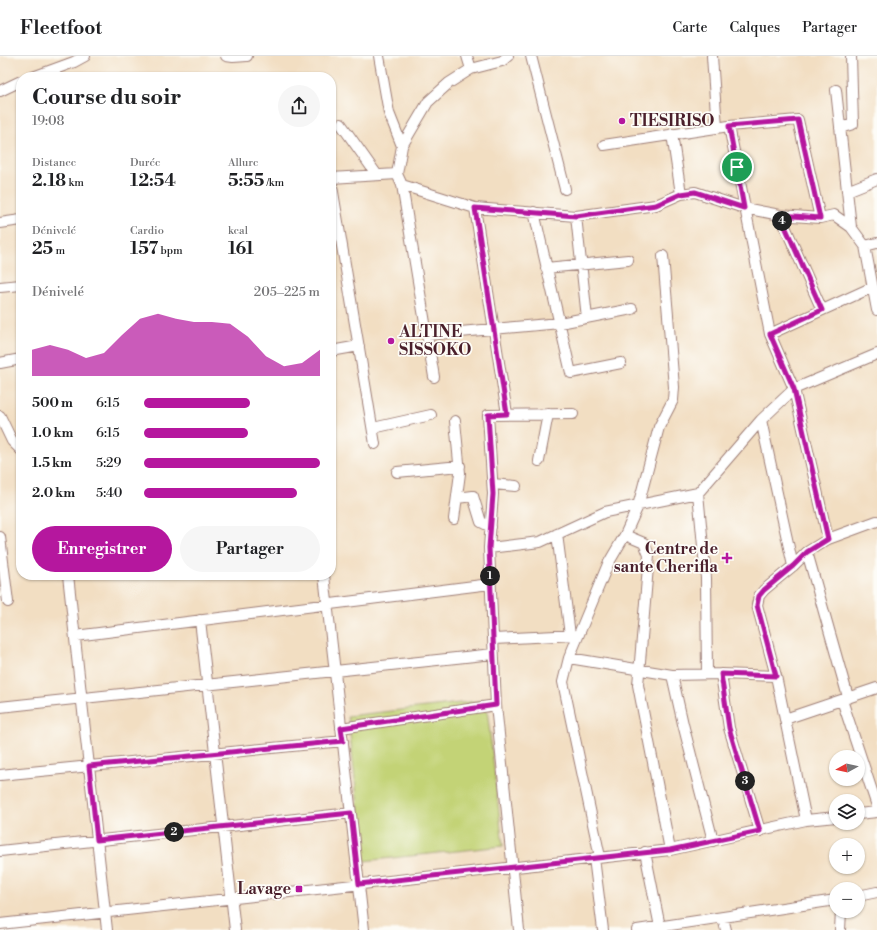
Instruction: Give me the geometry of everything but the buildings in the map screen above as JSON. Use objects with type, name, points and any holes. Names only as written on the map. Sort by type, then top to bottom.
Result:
[{"type":"street","points":[[47,72],[74,62],[85,56]]},
{"type":"street","points":[[226,56],[243,56]]},
{"type":"street","points":[[379,56],[389,113],[402,146]]},
{"type":"street","points":[[467,56],[471,69]]},
{"type":"street","points":[[434,377],[402,185],[397,174],[402,146],[428,102],[449,83],[471,69],[502,61],[508,56]]},
{"type":"street","points":[[530,56],[565,189]]},
{"type":"street","points":[[712,56],[717,128]]},
{"type":"street","points":[[840,128],[853,124],[851,56]]},
{"type":"street","points":[[0,91],[16,84]]},
{"type":"street","points":[[836,90],[851,227]]},
{"type":"street","points":[[604,145],[729,126],[798,120],[820,218]]},
{"type":"street","points":[[342,124],[377,175]]},
{"type":"street","points":[[729,126],[770,334],[794,389],[828,539]]},
{"type":"street","points":[[672,134],[681,194]]},
{"type":"street","points":[[336,179],[397,174]]},
{"type":"street","points":[[847,191],[877,179]]},
{"type":"street","points":[[402,185],[475,208],[576,216],[656,205],[681,194],[695,192],[744,208],[780,215],[820,218],[834,215],[851,227],[865,246],[877,310]]},
{"type":"street","points":[[475,208],[507,414]]},
{"type":"street","points":[[336,209],[375,444]]},
{"type":"street","points":[[534,212],[571,372],[621,362]]},
{"type":"street","points":[[780,215],[822,310]]},
{"type":"street","points":[[576,216],[587,318]]},
{"type":"street","points":[[0,223],[16,221]]},
{"type":"street","points":[[865,246],[877,243]]},
{"type":"street","points":[[603,930],[597,858],[563,682],[574,635],[638,506],[659,427],[673,400],[674,387],[662,256]]},
{"type":"street","points":[[546,268],[628,260]]},
{"type":"street","points":[[0,287],[16,285]]},
{"type":"street","points":[[770,334],[873,287]]},
{"type":"street","points":[[427,335],[560,324],[632,309]]},
{"type":"street","points":[[336,350],[359,346]]},
{"type":"street","points":[[489,548],[540,542],[605,512],[698,493],[761,420],[794,389],[877,354]]},
{"type":"street","points":[[0,363],[16,360]]},
{"type":"street","points":[[539,461],[548,414]]},
{"type":"street","points":[[519,930],[496,705],[489,548],[493,484],[488,415],[573,414]]},
{"type":"street","points":[[373,428],[432,415]]},
{"type":"street","points":[[0,416],[12,441],[16,445]]},
{"type":"street","points":[[761,420],[793,566]]},
{"type":"street","points":[[454,520],[460,474],[455,421]]},
{"type":"street","points":[[397,472],[460,466]]},
{"type":"street","points":[[493,484],[516,486]]},
{"type":"street","points":[[698,493],[706,578],[707,674]]},
{"type":"street","points":[[457,498],[473,496],[481,522],[491,527]]},
{"type":"street","points":[[806,820],[776,676],[757,605],[759,596],[807,552],[828,539],[877,520]]},
{"type":"street","points":[[557,534],[574,635]]},
{"type":"street","points":[[624,535],[644,543],[649,555],[638,685],[670,850]]},
{"type":"street","points":[[0,537],[8,602]]},
{"type":"street","points":[[807,552],[845,699],[877,806]]},
{"type":"street","points":[[69,580],[107,930]]},
{"type":"street","points":[[325,580],[364,930]]},
{"type":"street","points":[[75,636],[490,584]]},
{"type":"street","points":[[200,620],[235,930]]},
{"type":"street","points":[[493,639],[574,635]]},
{"type":"street","points":[[0,707],[493,654]]},
{"type":"street","points":[[569,658],[672,675],[721,674],[776,676]]},
{"type":"street","points":[[721,674],[729,728],[760,831]]},
{"type":"street","points":[[672,675],[713,841]]},
{"type":"street","points":[[785,719],[877,688]]},
{"type":"street","points":[[341,728],[496,705]]},
{"type":"street","points":[[0,775],[343,741]]},
{"type":"street","points":[[865,813],[877,812]]},
{"type":"street","points":[[0,851],[351,813]]},
{"type":"street","points":[[0,924],[670,850],[806,820],[829,817]]},
{"type":"street","points":[[645,852],[660,927]]},
{"type":"street","points":[[865,895],[877,892]]},
{"type":"street","points":[[637,930],[829,901]]},
{"type":"street","points":[[724,918],[726,930]]},
{"type":"street","points":[[840,930],[841,918]]},
{"type":"green space","points":[[486,700],[503,846],[364,861],[348,716]]},
{"type":"place","name":"TIESIRISO","points":[[622,121]]},
{"type":"place","name":"ALTINE SISSOKO","points":[[391,341]]},
{"type":"place","name":"Centre de sante Cherifla","points":[[727,558]]},
{"type":"place","name":"Lavage","points":[[299,889]]},
{"type":"route","points":[[798,120],[820,218],[780,215],[822,310],[770,334],[794,389],[828,539],[807,552],[759,596],[757,605],[776,676],[721,674],[729,728],[760,831],[670,850],[359,884],[351,813],[97,840],[89,766],[343,741],[341,728],[496,705],[489,548],[493,494],[488,415],[507,414],[475,208],[576,216],[656,205],[681,194],[695,192],[744,208],[737,167],[729,126],[798,120]]}]
